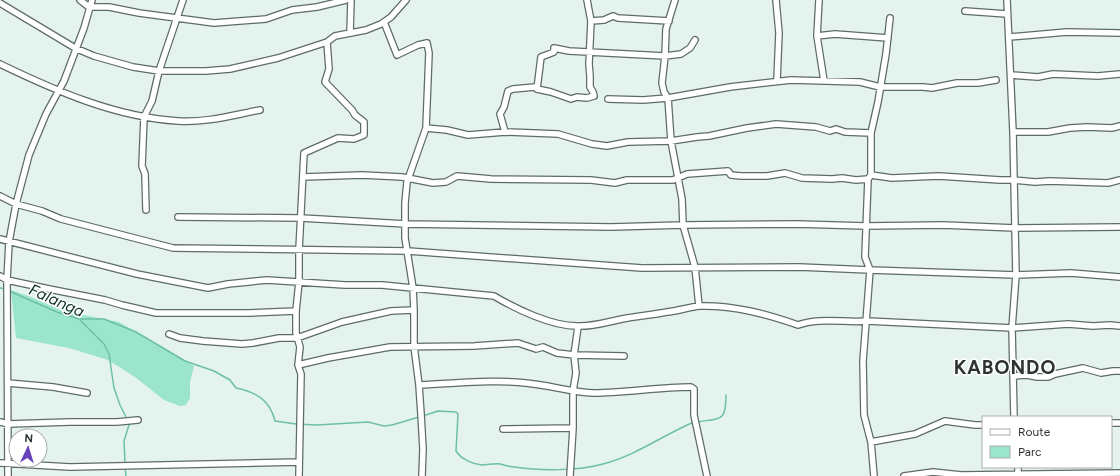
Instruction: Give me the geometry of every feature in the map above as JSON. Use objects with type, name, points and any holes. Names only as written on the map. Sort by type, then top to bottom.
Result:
[{"type":"street","points":[[80,0],[89,7],[110,7],[139,13],[214,23],[266,19],[292,10],[317,7],[346,0]]},
{"type":"street","points":[[8,428],[8,242],[22,175],[40,127],[68,69],[84,28],[92,0]]},
{"type":"street","points":[[146,210],[145,174],[142,166],[144,117],[152,101],[159,71],[183,0]]},
{"type":"street","points":[[350,33],[351,0]]},
{"type":"street","points":[[0,3],[75,48],[94,56],[146,70],[206,71],[230,69],[278,58],[327,42],[335,36],[366,30],[384,22],[391,17],[406,0]]},
{"type":"street","points":[[504,132],[500,114],[504,107],[508,91],[513,89],[536,87],[536,89],[551,92],[571,99],[577,97],[587,98],[594,96],[590,87],[589,52],[591,21],[586,0]]},
{"type":"street","points":[[675,0],[666,29],[662,83],[664,92],[668,98],[671,141],[682,199],[683,225],[695,267],[699,306]]},
{"type":"street","points":[[776,0],[780,32],[777,80]]},
{"type":"street","points":[[819,0],[817,36],[824,81]]},
{"type":"street","points":[[1007,0],[1013,132],[1016,275],[1012,328],[1014,416]]},
{"type":"street","points":[[964,11],[1007,14]]},
{"type":"street","points":[[591,21],[604,20],[613,16],[618,18],[669,21]]},
{"type":"street","points":[[874,476],[871,442],[864,415],[863,361],[870,270],[865,257],[866,226],[870,177],[871,133],[880,87],[890,18]]},
{"type":"street","points":[[384,22],[397,55],[418,45],[427,43],[429,53],[426,128],[406,179],[405,203],[405,238],[413,288],[414,346],[419,385],[423,449],[422,476]]},
{"type":"street","points":[[1009,36],[1067,32],[1120,33]]},
{"type":"street","points":[[817,36],[835,34],[888,38]]},
{"type":"street","points":[[536,89],[541,57],[554,52],[554,48],[569,51],[665,56],[682,54],[690,48],[695,40]]},
{"type":"street","points":[[299,476],[301,374],[298,365],[300,347],[296,311],[305,151],[338,138],[354,139],[364,136],[364,122],[355,115],[325,82],[329,70],[327,42]]},
{"type":"street","points":[[0,64],[58,91],[85,101],[144,117],[179,121],[209,120],[260,110]]},
{"type":"street","points":[[1011,76],[1038,77],[1052,74],[1098,76],[1120,74]]},
{"type":"street","points":[[608,100],[634,101],[668,98],[777,80],[860,82],[880,87],[932,88],[957,83],[978,83],[996,80]]},
{"type":"street","points":[[426,128],[447,130],[468,135],[504,132],[558,134],[592,144],[607,146],[628,142],[671,141],[776,124],[816,127],[830,131],[836,129],[845,132],[871,133]]},
{"type":"street","points":[[1013,132],[1048,132],[1070,128],[1112,128],[1120,126]]},
{"type":"street","points":[[303,177],[362,175],[433,183],[446,182],[457,176],[491,179],[591,180],[615,183],[627,180],[673,180],[687,174],[714,173],[720,171],[728,172],[731,175],[742,176],[767,176],[785,173],[802,178],[842,178],[856,180],[870,177],[892,178],[939,176],[1036,182],[1108,182],[1120,180]]},
{"type":"street","points":[[0,196],[16,204],[42,211],[61,220],[173,248],[408,251],[642,268],[800,267],[1016,275],[1071,273],[1120,277]]},
{"type":"street","points":[[178,217],[301,218],[406,224],[611,227],[797,224],[866,226],[943,225],[1015,228],[1120,227]]},
{"type":"street","points":[[0,239],[137,274],[208,288],[228,284],[267,280],[413,288],[494,296],[506,303],[545,320],[578,327],[606,324],[622,319],[699,306],[737,308],[779,318],[798,325],[807,322],[867,321],[1012,328],[1068,324],[1120,326]]},
{"type":"street","points":[[0,276],[7,282],[105,300],[156,313],[249,313],[296,311]]},
{"type":"street","points":[[169,334],[180,338],[242,344],[279,338],[298,338],[342,322],[391,311],[414,310]]},
{"type":"street","points":[[570,472],[573,428],[573,391],[576,373],[574,355],[578,327]]},
{"type":"street","points":[[298,365],[377,349],[414,346],[474,346],[518,343],[536,349],[543,347],[557,353],[574,355],[624,356]]},
{"type":"street","points":[[1013,376],[1028,375],[1048,377],[1083,368],[1101,374],[1120,371]]},
{"type":"street","points":[[419,385],[507,382],[543,385],[592,393],[631,392],[690,387],[694,389],[694,418],[707,476]]},
{"type":"street","points":[[8,383],[87,392]]},
{"type":"street","points":[[0,422],[8,424],[138,420]]},
{"type":"street","points":[[871,442],[915,434],[945,421],[982,425]]},
{"type":"street","points":[[503,429],[573,428]]},
{"type":"street","points":[[48,466],[70,467],[299,462]]},
{"type":"street","points":[[0,463],[8,463]]},
{"type":"street","points":[[904,476],[933,472],[961,475],[1120,473]]},
{"type":"green space","points":[[11,290],[63,311],[119,322],[194,366],[190,382],[190,398],[186,405],[180,406],[164,400],[135,377],[108,360],[69,348],[16,338]]},
{"type":"waterway","name":"Falanga","points":[[0,288],[6,289]]},
{"type":"waterway","name":"Falanga","points":[[9,291],[57,312],[79,319],[104,344],[109,354],[114,388],[127,419]]},
{"type":"waterway","points":[[79,319],[104,319],[136,332],[185,361],[214,371],[230,380],[236,388],[250,392],[266,402],[275,421],[317,425],[368,422],[384,426],[419,417]]},
{"type":"waterway","points":[[697,422],[717,419],[720,417],[725,410],[726,395]]},
{"type":"waterway","points":[[423,416],[438,411],[456,412],[458,414],[456,451],[464,459],[474,464],[498,464],[547,470],[582,468],[603,464],[638,451],[694,422]]},
{"type":"waterway","name":"Falanga","points":[[125,463],[124,441],[129,425],[128,423]]},
{"type":"waterway","name":"Falanga","points":[[125,467],[126,476]]},
{"type":"district","name":"KABONDO","points":[[1005,367]]}]
